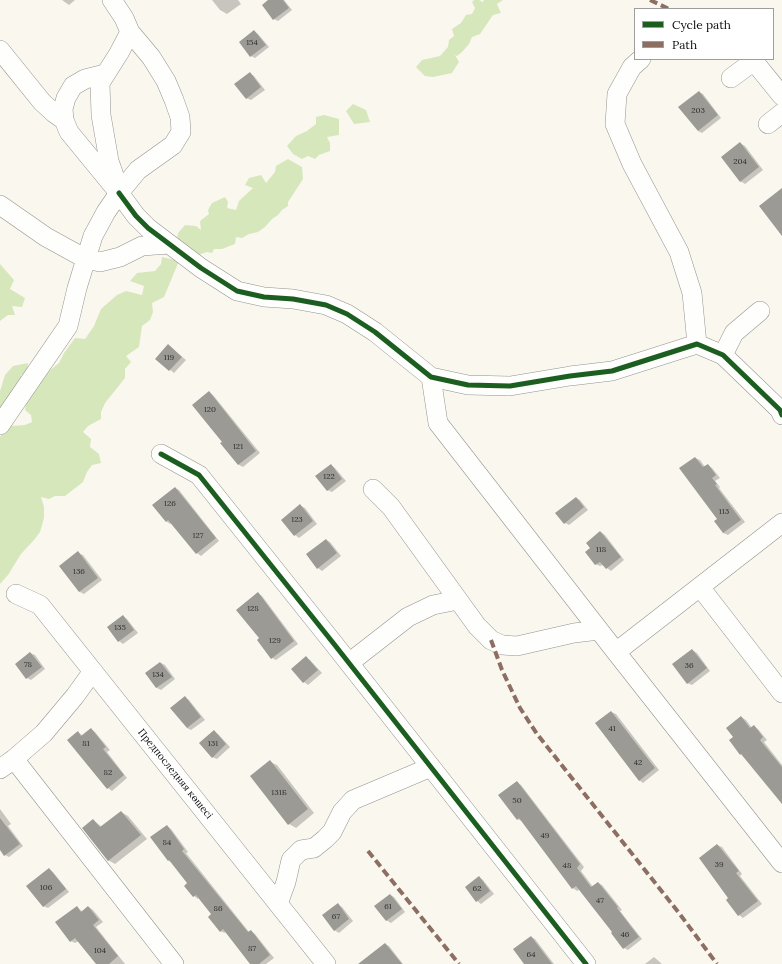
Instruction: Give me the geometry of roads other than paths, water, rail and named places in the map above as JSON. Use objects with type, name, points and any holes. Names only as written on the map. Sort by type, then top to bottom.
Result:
[{"type":"street","points":[[0,425],[68,326],[86,258],[94,236],[106,212],[138,170],[173,145],[181,132],[180,117],[166,81],[151,57],[130,32],[124,18],[112,0]]},
{"type":"street","points":[[119,193],[109,161],[101,115],[100,83],[130,32]]},
{"type":"street","points":[[0,50],[42,102],[54,114],[64,120]]},
{"type":"street","points":[[640,60],[632,67],[617,94],[615,124],[632,164],[679,252],[692,293],[697,344]]},
{"type":"street","points":[[731,78],[753,60],[782,96]]},
{"type":"street","points":[[105,74],[85,79],[73,86],[66,98],[63,109],[64,120],[69,132],[136,216],[148,228],[200,268],[237,291],[264,297],[293,299],[319,304],[347,314],[375,332],[431,377],[468,385],[510,386],[612,371],[697,344],[723,355],[780,410],[782,415]]},
{"type":"street","points":[[0,205],[46,237],[86,258],[100,262],[120,257],[142,246],[169,244]]},
{"type":"street","points":[[723,355],[734,334],[760,311]]},
{"type":"street","points":[[431,377],[438,423],[782,863]]},
{"type":"street","points":[[161,454],[199,475],[586,964]]},
{"type":"street","points":[[373,490],[391,507],[477,626],[491,640],[502,645],[517,646],[574,633],[599,630]]},
{"type":"street","points":[[616,652],[781,526]]},
{"type":"street","points":[[700,587],[782,693]]},
{"type":"street","name":"Предпоследняя көшесі","points":[[16,594],[40,605],[326,964]]},
{"type":"street","points":[[349,663],[408,617],[433,605],[458,600]]},
{"type":"street","points":[[93,672],[56,720],[44,733],[7,764],[174,964]]},
{"type":"street","points":[[278,904],[286,882],[291,860],[301,850],[314,848],[332,832],[342,812],[353,800],[431,767]]}]
